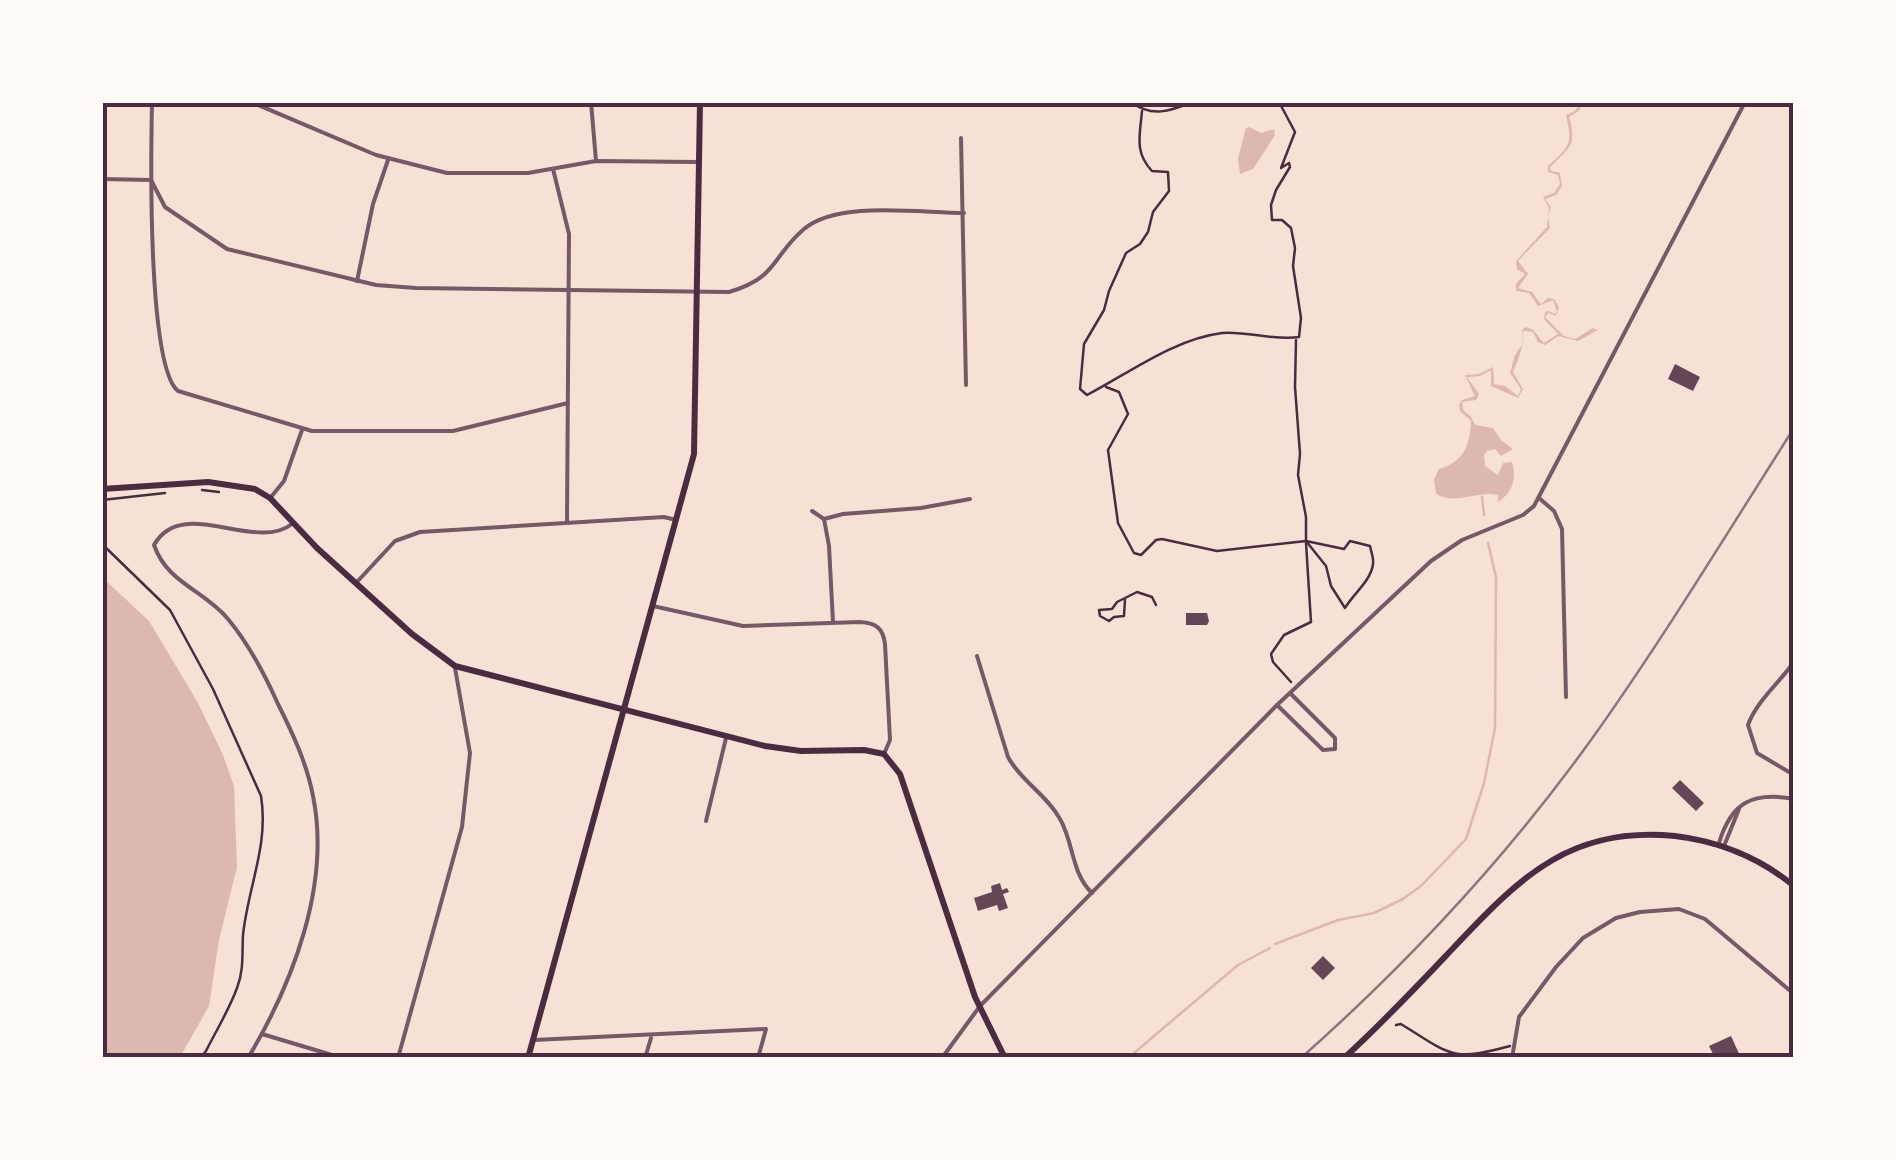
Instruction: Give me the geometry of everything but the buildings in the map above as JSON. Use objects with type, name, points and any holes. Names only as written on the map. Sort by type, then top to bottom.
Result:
[{"type":"main road","points":[[528,1058],[692,468],[696,440],[700,102]]},
{"type":"main road","points":[[102,490],[218,483],[255,489],[270,498],[292,524],[412,634],[455,666],[784,750],[872,750],[884,754],[900,774],[980,1006],[1005,1058]]},
{"type":"main road","points":[[1344,1058],[1511,887],[1551,860],[1602,840],[1667,836],[1722,846],[1754,860],[1794,886]]},
{"type":"street","points":[[152,102],[157,308],[168,380],[186,394],[302,430],[452,430],[568,402]]},
{"type":"street","points":[[251,102],[388,159],[466,175],[500,175],[596,161],[699,162]]},
{"type":"street","points":[[591,102],[596,161]]},
{"type":"street","points":[[942,1058],[980,1006],[1290,693],[1431,560],[1472,535],[1523,515],[1539,498],[1745,102]]},
{"type":"street","points":[[961,138],[966,385]]},
{"type":"street","points":[[357,281],[373,204],[388,159]]},
{"type":"street","points":[[553,169],[569,234],[566,521]]},
{"type":"street","points":[[102,178],[151,180]]},
{"type":"street","points":[[151,180],[165,207],[226,249],[357,281],[416,288],[729,292],[759,281],[802,230],[824,216],[863,212],[964,213]]},
{"type":"street","points":[[270,498],[284,481],[302,430]]},
{"type":"street","points":[[1539,498],[1554,511],[1562,529],[1566,697]]},
{"type":"street","points":[[824,519],[970,499]]},
{"type":"street","points":[[812,511],[824,519],[833,623]]},
{"type":"street","points":[[356,582],[405,536],[566,521],[664,517],[677,520]]},
{"type":"street","points":[[248,1058],[292,967],[311,900],[317,854],[313,794],[298,746],[270,685],[241,636],[225,614],[172,576],[154,545],[159,535],[168,530],[192,524],[267,534],[282,532],[292,524]]},
{"type":"street","points":[[652,606],[742,626],[871,623],[884,635],[890,740],[884,754]]},
{"type":"street","points":[[977,656],[1008,757],[1015,770],[1060,818],[1080,879],[1092,893]]},
{"type":"street","points":[[1794,662],[1754,710],[1748,725],[1757,753],[1794,775]]},
{"type":"street","points":[[398,1058],[462,827],[470,753],[455,666]]},
{"type":"street","points":[[1277,706],[1322,750],[1334,749],[1335,738],[1290,693]]},
{"type":"street","points":[[1794,700],[1790,710],[1794,734]]},
{"type":"street","points":[[706,821],[727,738]]},
{"type":"street","points":[[1722,846],[1730,814],[1740,807],[1772,794],[1794,798]]},
{"type":"street","points":[[1512,1058],[1519,1017],[1569,952],[1583,938],[1616,918],[1640,912],[1679,909],[1706,919],[1794,994]]},
{"type":"street","points":[[534,1040],[766,1029],[758,1058]]},
{"type":"street","points":[[262,1034],[342,1058]]},
{"type":"street","points":[[645,1058],[651,1036]]},
{"type":"path","points":[[1131,102],[1142,111],[1162,114],[1193,102]]},
{"type":"path","points":[[1279,102],[1294,132],[1281,168],[1289,163],[1290,167],[1271,205],[1272,220],[1282,220],[1294,239],[1294,279],[1301,318],[1294,387],[1311,622],[1284,634],[1271,654],[1273,662],[1291,682]]},
{"type":"path","points":[[1142,111],[1138,146],[1152,171],[1168,172],[1169,191],[1153,212],[1140,244],[1126,253],[1108,291],[1104,310],[1084,344],[1080,389],[1087,395],[1177,347],[1214,334],[1249,332],[1296,338]]},
{"type":"path","points":[[1104,386],[1118,392],[1128,414],[1108,450],[1118,523],[1134,554],[1140,555],[1162,539],[1217,551],[1306,541],[1336,549],[1344,549],[1350,541],[1370,546],[1373,565],[1362,588],[1345,608],[1331,586],[1326,566],[1306,541]]},
{"type":"path","points":[[192,490],[231,492]]},
{"type":"path","points":[[102,500],[164,493]]},
{"type":"path","points":[[102,544],[170,610],[213,689],[260,796],[264,815],[244,934],[244,964],[237,989],[200,1058]]},
{"type":"path","points":[[1125,599],[1124,616],[1109,621],[1100,616],[1099,610],[1112,610],[1118,602],[1132,594],[1143,592],[1155,599],[1156,606]]},
{"type":"path","points":[[1396,1025],[1401,1024],[1452,1054],[1474,1056],[1512,1046]]},
{"type":"shaded area","points":[[1583,103],[1579,111],[1569,117],[1570,145],[1550,167],[1560,173],[1562,186],[1556,195],[1545,199],[1551,207],[1548,217],[1549,208],[1543,197],[1554,193],[1560,184],[1558,175],[1548,172],[1548,166],[1568,144],[1566,115]]},
{"type":"shaded area","points":[[1249,127],[1261,133],[1274,129],[1275,135],[1253,169],[1240,174],[1238,158]]},
{"type":"shaded area","points":[[1548,217],[1550,228],[1518,261],[1528,274],[1518,288],[1532,292],[1541,304],[1548,298],[1554,299],[1559,307],[1556,316],[1548,313],[1545,317],[1564,336],[1575,339],[1593,328],[1598,330],[1578,341],[1558,336],[1545,345],[1538,342],[1533,332],[1523,331],[1523,339],[1522,330],[1526,327],[1533,330],[1544,343],[1558,334],[1544,319],[1545,312],[1557,312],[1553,300],[1538,306],[1529,293],[1516,291],[1516,284],[1525,274],[1517,269],[1516,261],[1547,227]]},
{"type":"shaded area","points":[[1522,344],[1513,372],[1523,389],[1518,398],[1491,386],[1491,370],[1467,377],[1479,394],[1476,400],[1462,402],[1463,410],[1475,425],[1493,428],[1513,449],[1501,456],[1495,449],[1484,455],[1485,466],[1498,475],[1503,463],[1512,462],[1514,479],[1510,489],[1498,502],[1498,495],[1452,499],[1436,494],[1434,479],[1439,469],[1460,457],[1469,438],[1471,421],[1459,405],[1462,400],[1475,396],[1465,375],[1493,367],[1494,384],[1505,386],[1518,396],[1521,389],[1510,373]]},
{"type":"shaded area","points":[[102,577],[149,621],[198,703],[234,786],[237,867],[219,940],[209,1006],[180,1057],[103,1057]]},
{"type":"waterway","points":[[1482,497],[1484,515]]},
{"type":"waterway","points":[[1275,944],[1338,920],[1374,913],[1403,899],[1466,839],[1484,783],[1495,728],[1496,577],[1488,543]]},
{"type":"waterway","points":[[1128,1058],[1238,965],[1270,948]]},
{"type":"railway","points":[[1301,1058],[1458,904],[1564,777],[1647,658],[1794,428]]}]
